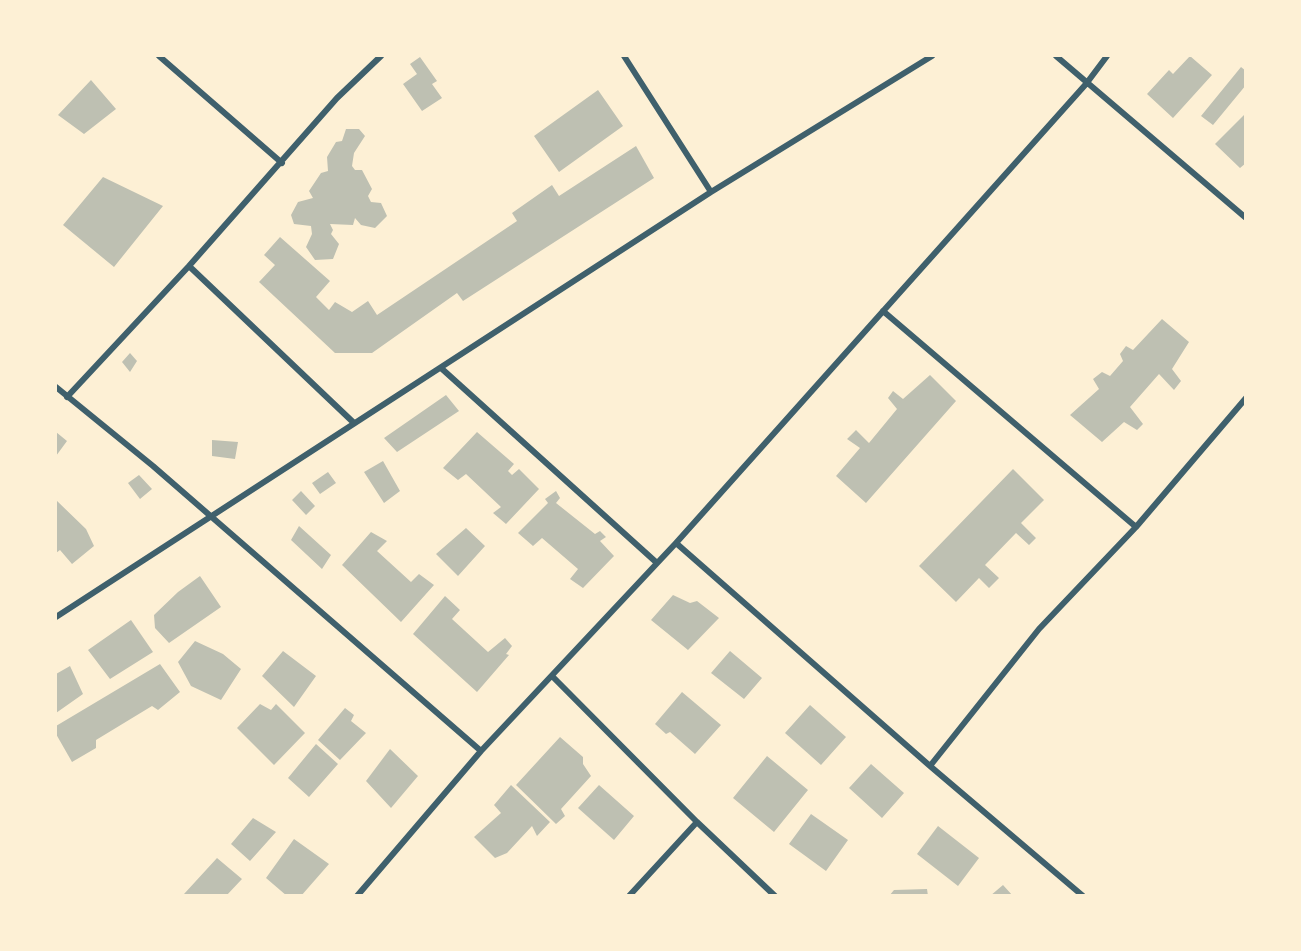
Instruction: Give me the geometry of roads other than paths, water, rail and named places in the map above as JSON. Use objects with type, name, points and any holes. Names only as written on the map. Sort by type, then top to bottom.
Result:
[{"type":"street","points":[[159,56],[282,163]]},
{"type":"street","points":[[67,397],[189,266],[337,98],[381,56]]},
{"type":"street","points":[[624,56],[711,192]]},
{"type":"street","points":[[56,617],[711,192],[932,56]]},
{"type":"street","points":[[1056,56],[1245,218]]},
{"type":"street","points":[[357,896],[481,751],[676,543],[1086,84],[1107,56]]},
{"type":"street","points":[[189,266],[354,423]]},
{"type":"street","points":[[883,311],[1136,527]]},
{"type":"street","points":[[441,368],[657,563]]},
{"type":"street","points":[[56,387],[153,466],[481,751]]},
{"type":"street","points":[[930,766],[1039,629],[1136,527],[1245,398]]},
{"type":"street","points":[[676,543],[930,766],[1083,896]]},
{"type":"street","points":[[552,676],[697,822],[775,896]]},
{"type":"street","points":[[629,896],[697,822]]}]
